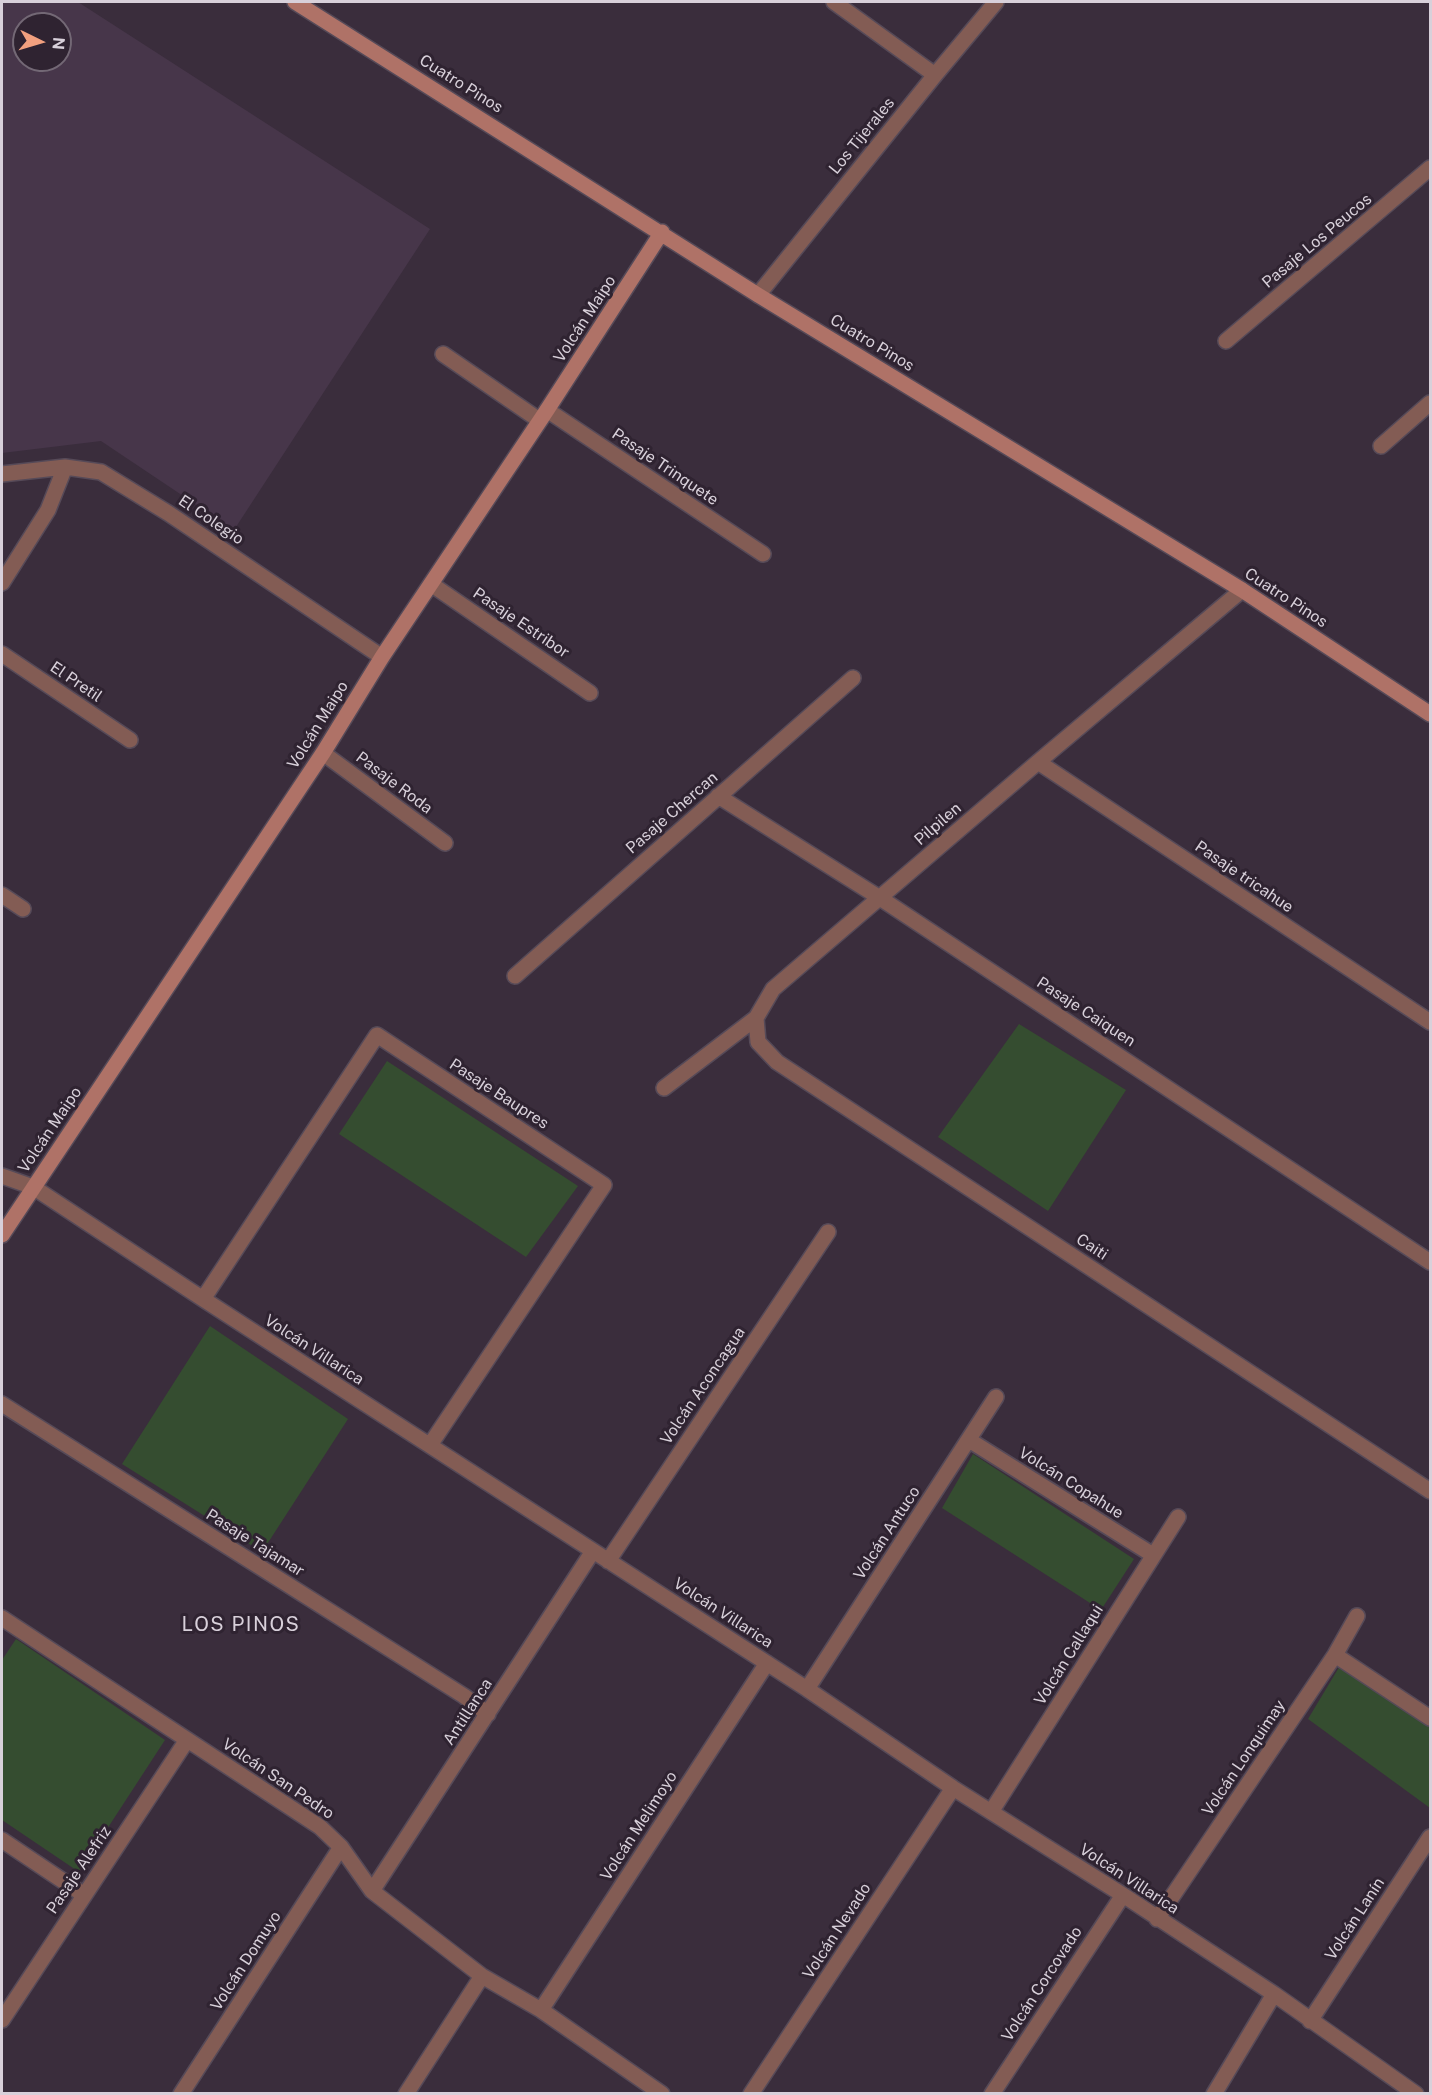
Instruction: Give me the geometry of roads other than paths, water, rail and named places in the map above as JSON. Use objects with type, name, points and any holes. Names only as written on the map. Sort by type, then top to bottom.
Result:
[{"type":"street","name":"Cuatro Pinos","points":[[295,2],[662,232],[758,295],[1242,591],[1431,714]]},
{"type":"street","points":[[834,2],[934,75]]},
{"type":"street","name":"Los Tijerales","points":[[758,295],[934,75],[996,2]]},
{"type":"street","name":"Pasaje Los Peucos","points":[[1226,341],[1431,168]]},
{"type":"street","name":"Volcán Maipo","points":[[2,1235],[323,753],[382,657],[662,232]]},
{"type":"street","name":"Pasaje Trinquete","points":[[443,354],[763,554]]},
{"type":"street","points":[[1381,446],[1431,403]]},
{"type":"street","points":[[2,583],[48,510],[65,467]]},
{"type":"street","name":"El Colegio","points":[[2,474],[65,467],[101,472],[168,513],[382,657]]},
{"type":"street","name":"Pasaje Estribor","points":[[431,584],[590,693]]},
{"type":"street","name":"Pilpilen","points":[[664,1088],[756,1018],[772,989],[1242,591]]},
{"type":"street","name":"El Pretil","points":[[2,654],[130,740]]},
{"type":"street","name":"Pasaje Chercan","points":[[515,976],[853,678]]},
{"type":"street","name":"Pasaje Roda","points":[[323,753],[445,843]]},
{"type":"street","name":"Pasaje tricahue","points":[[1038,762],[1431,1022]]},
{"type":"street","name":"Pasaje Caiquen","points":[[718,796],[880,898],[1431,1262]]},
{"type":"street","points":[[2,895],[23,909]]},
{"type":"street","name":"Caiti","points":[[756,1018],[758,1042],[777,1062],[1431,1491]]},
{"type":"street","name":"Pasaje Baupres","points":[[203,1299],[378,1035],[604,1185],[430,1446]]},
{"type":"street","name":"Volcán Villarica","points":[[2,1176],[33,1187],[767,1663],[953,1788],[1274,1994],[1416,2094]]},
{"type":"street","name":"Volcán Aconcagua","points":[[608,1561],[828,1232]]},
{"type":"street","name":"Volcán Antuco","points":[[807,1689],[996,1397]]},
{"type":"street","name":"Pasaje Tajamar","points":[[2,1404],[454,1690],[488,1714]]},
{"type":"street","name":"Volcán Copahue","points":[[969,1440],[1153,1556]]},
{"type":"street","name":"Volcán Callaqui","points":[[991,1812],[1179,1517]]},
{"type":"street","name":"Antillanca","points":[[372,1891],[593,1551]]},
{"type":"street","name":"Volcán Lonquimay","points":[[1157,1919],[1335,1655],[1357,1616]]},
{"type":"street","name":"Volcán San Pedro","points":[[2,1618],[320,1827],[341,1847],[372,1891],[482,1976],[541,2010],[652,2091]]},
{"type":"street","points":[[1335,1655],[1431,1718]]},
{"type":"street","name":"Volcán Melimoyo","points":[[541,2010],[767,1663]]},
{"type":"street","name":"Pasaje Alefriz","points":[[2,2020],[187,1740]]},
{"type":"street","name":"Volcán Nevado","points":[[751,2094],[953,1788]]},
{"type":"street","name":"Volcán Lanín","points":[[1310,2021],[1431,1837]]},
{"type":"street","points":[[2,1840],[84,1895]]},
{"type":"street","name":"Volcán Domuyo","points":[[181,2094],[341,1847]]},
{"type":"street","name":"Volcán Corcovado","points":[[992,2094],[1123,1895]]},
{"type":"street","points":[[406,2094],[482,1976]]},
{"type":"street","points":[[1214,2094],[1274,1994]]},
{"type":"district","name":"LOS PINOS","points":[[241,1625]]}]
